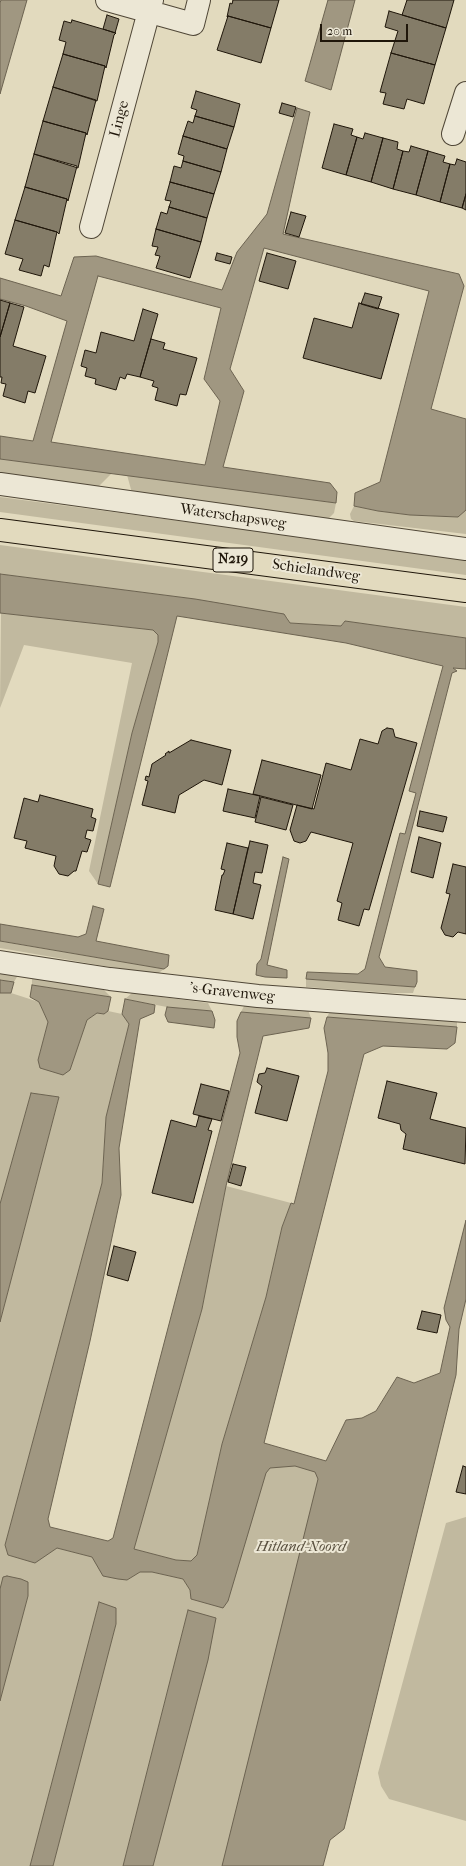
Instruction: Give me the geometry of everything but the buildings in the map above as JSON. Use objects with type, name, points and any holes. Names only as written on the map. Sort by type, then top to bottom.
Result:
[{"type":"main road","name":"Schielandweg","points":[[0,530],[466,591]]},
{"type":"street","points":[[107,0],[151,6],[193,24],[200,0]]},
{"type":"street","name":"Linge","points":[[91,227],[151,6]]},
{"type":"street","points":[[453,134],[466,93]]},
{"type":"street","name":"Waterschapsweg","points":[[0,484],[466,549]]},
{"type":"street","name":"'s-Gravenweg","points":[[0,962],[110,979],[258,996],[466,1011]]},
{"type":"green space","points":[[0,459],[112,473],[97,488],[0,475]]},
{"type":"green space","points":[[127,475],[336,503],[334,513],[328,519],[132,493]]},
{"type":"green space","points":[[0,497],[466,559],[466,575],[0,512]]},
{"type":"green space","points":[[354,506],[410,515],[458,517],[466,510],[466,534],[354,521],[351,519],[350,514]]},
{"type":"green space","points":[[0,545],[466,607],[466,638],[345,621],[341,626],[290,623],[287,617],[195,599],[0,574]]},
{"type":"green space","points":[[1,613],[153,630],[158,635],[158,642],[132,733],[98,884],[89,871],[132,663],[24,645],[0,708]]},
{"type":"green space","points":[[0,941],[164,969],[156,975],[0,948]]},
{"type":"green space","points":[[0,972],[18,975],[14,982],[0,980]]},
{"type":"green space","points":[[32,978],[103,989],[111,997],[32,985]]},
{"type":"green space","points":[[306,979],[415,987],[413,993],[391,993],[306,987]]},
{"type":"green space","name":"Hitland-Noord","points":[[0,993],[11,993],[39,1002],[48,1022],[38,1060],[70,1070],[87,1020],[97,1013],[104,1014],[108,1011],[122,1014],[129,1024],[106,1117],[102,1183],[5,1545],[8,1555],[35,1562],[57,1548],[92,1557],[127,1580],[140,1572],[152,1572],[183,1579],[190,1590],[241,1448],[408,1478],[291,1866],[134,1866],[199,1614],[188,1610],[123,1866],[53,1866],[116,1624],[99,1602],[30,1866],[0,1866],[0,1701],[28,1596],[28,1582],[0,1589],[0,1322],[59,1098],[31,1093],[0,1204]]},
{"type":"green space","points":[[132,993],[208,1003],[212,1011],[167,1007],[125,999]]},
{"type":"green space","points":[[244,1006],[302,1008],[308,1010],[311,1018],[241,1012]]},
{"type":"green space","points":[[330,1011],[457,1022],[457,1027],[327,1017]]},
{"type":"green space","points":[[226,1186],[291,1203],[282,1227],[266,1297],[222,1444],[197,1555],[191,1561],[176,1560],[134,1549],[202,1309]]},
{"type":"green space","points":[[466,1517],[466,1821],[389,1799],[381,1786],[378,1773],[446,1523]]},
{"type":"shaded area","points":[[1,0],[27,0],[0,94],[0,3]]},
{"type":"shaded area","points":[[328,0],[355,0],[331,90],[305,81]]},
{"type":"shaded area","points":[[297,108],[310,112],[283,234],[459,274],[464,286],[431,409],[466,419],[466,510],[458,517],[410,515],[354,506],[355,493],[380,482],[429,291],[264,248],[230,369],[244,391],[223,467],[330,483],[337,492],[336,503],[0,459],[0,436],[33,441],[67,321],[26,306],[0,299],[0,278],[61,296],[74,257],[96,256],[222,290],[237,252],[267,214]],"holes":[[[98,276],[221,308],[204,379],[220,401],[205,465],[51,442]]]},
{"type":"shaded area","points":[[0,574],[195,599],[284,614],[290,623],[341,626],[345,621],[466,638],[466,669],[453,668],[457,671],[452,673],[379,957],[385,967],[417,971],[417,982],[415,987],[306,979],[307,972],[358,974],[365,969],[400,833],[405,834],[416,793],[409,791],[443,666],[346,643],[177,616],[110,887],[98,884],[132,733],[158,642],[158,635],[153,630],[0,613]]},
{"type":"shaded area","points":[[283,857],[289,859],[267,965],[287,970],[287,978],[265,977],[256,975],[257,964],[261,959]]},
{"type":"shaded area","points":[[93,906],[104,909],[96,941],[169,955],[168,966],[164,969],[0,941],[0,924],[78,937],[86,934]]},
{"type":"shaded area","points":[[0,980],[14,982],[11,993],[0,993]]},
{"type":"shaded area","points":[[32,985],[111,997],[108,1011],[104,1014],[97,1013],[87,1020],[70,1070],[63,1075],[40,1068],[38,1060],[48,1022],[39,1002],[30,997]]},
{"type":"shaded area","points":[[125,999],[155,1005],[154,1013],[140,1019],[119,1148],[121,1195],[90,1341],[48,1519],[50,1527],[108,1541],[113,1538],[240,1053],[237,1037],[237,1021],[241,1012],[311,1018],[309,1028],[263,1036],[226,1186],[202,1309],[134,1549],[176,1560],[191,1561],[197,1555],[222,1444],[266,1297],[282,1227],[291,1203],[294,1204],[328,1071],[328,1053],[324,1028],[327,1017],[457,1027],[455,1043],[447,1049],[383,1046],[364,1054],[264,1443],[326,1461],[346,1420],[362,1418],[376,1411],[397,1377],[414,1383],[440,1373],[450,1327],[446,1320],[444,1308],[466,1220],[466,1299],[459,1329],[456,1375],[344,1829],[330,1840],[323,1866],[222,1866],[318,1479],[315,1472],[295,1466],[270,1468],[266,1473],[228,1601],[223,1608],[191,1599],[190,1590],[183,1579],[152,1572],[140,1572],[127,1580],[118,1579],[103,1576],[92,1557],[57,1548],[35,1563],[8,1555],[5,1545],[102,1183],[106,1117],[129,1024],[122,1014]]},
{"type":"shaded area","points":[[167,1007],[212,1011],[215,1020],[214,1028],[168,1022],[165,1015]]},
{"type":"shaded area","points":[[31,1093],[59,1097],[0,1322],[0,1204]]},
{"type":"shaded area","points":[[7,1576],[28,1582],[28,1596],[0,1701],[0,1589],[3,1577]]},
{"type":"shaded area","points":[[99,1602],[116,1608],[116,1624],[53,1866],[30,1866]]},
{"type":"shaded area","points":[[188,1610],[216,1618],[208,1660],[153,1866],[123,1866]]}]
